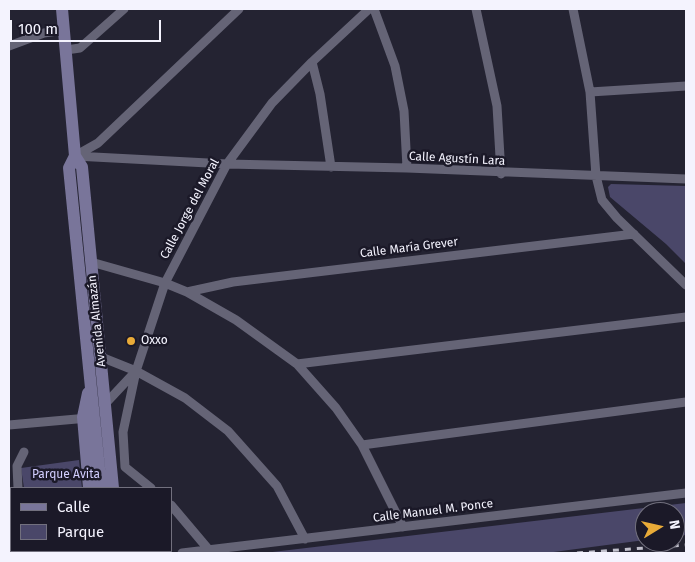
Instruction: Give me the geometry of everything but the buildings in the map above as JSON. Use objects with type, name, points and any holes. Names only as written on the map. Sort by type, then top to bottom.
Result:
[{"type":"main road","name":"Avenida Almazán","points":[[62,9],[75,156],[82,166],[113,487]]},
{"type":"main road","name":"Avenida Almazán","points":[[75,156],[69,168],[91,378],[91,420]]},
{"type":"main road","points":[[89,487],[91,420]]},
{"type":"main road","points":[[91,420],[101,487]]},
{"type":"street","points":[[66,50],[80,48],[124,9]]},
{"type":"street","points":[[75,156],[98,143],[239,9]]},
{"type":"street","name":"Calle Jorge del Moral","points":[[150,487],[125,467],[123,432],[136,371],[165,283],[227,164],[272,103],[312,62],[369,9]]},
{"type":"street","points":[[374,9],[395,66],[404,111],[408,168]]},
{"type":"street","points":[[476,9],[497,106],[501,174]]},
{"type":"street","points":[[573,9],[590,92],[596,176],[602,200],[686,285]]},
{"type":"street","points":[[9,46],[44,33],[64,30]]},
{"type":"street","points":[[312,62],[320,94],[332,167]]},
{"type":"street","points":[[590,92],[686,86]]},
{"type":"street","name":"Calle Agustín Lara","points":[[75,156],[227,164],[408,168],[501,174],[686,179]]},
{"type":"street","name":"Calle María Grever","points":[[187,292],[233,282],[634,234]]},
{"type":"street","points":[[92,262],[165,283],[187,292],[236,320],[297,364],[336,408],[362,445],[403,527]]},
{"type":"street","points":[[297,364],[686,317]]},
{"type":"street","points":[[101,356],[136,371],[185,398],[228,431],[277,486],[305,539]]},
{"type":"street","points":[[106,405],[136,371]]},
{"type":"street","points":[[362,445],[686,402]]},
{"type":"street","points":[[9,425],[91,420]]},
{"type":"street","points":[[18,487],[17,466],[24,452]]},
{"type":"street","name":"Calle Manuel M. Ponce","points":[[182,553],[686,493]]},
{"type":"street","points":[[172,507],[209,550]]},
{"type":"green space","points":[[611,184],[686,186],[686,264],[666,244],[610,197],[608,187]]},
{"type":"green space","name":"Parque Avita","points":[[79,460],[82,487],[24,487],[21,468]]},
{"type":"green space","points":[[685,503],[686,503],[685,535]]},
{"type":"green space","points":[[635,509],[635,541],[546,553],[264,553]]},
{"type":"railway","points":[[577,553],[686,545]]},
{"type":"place","name":"Oxxo","points":[[131,341]]}]
